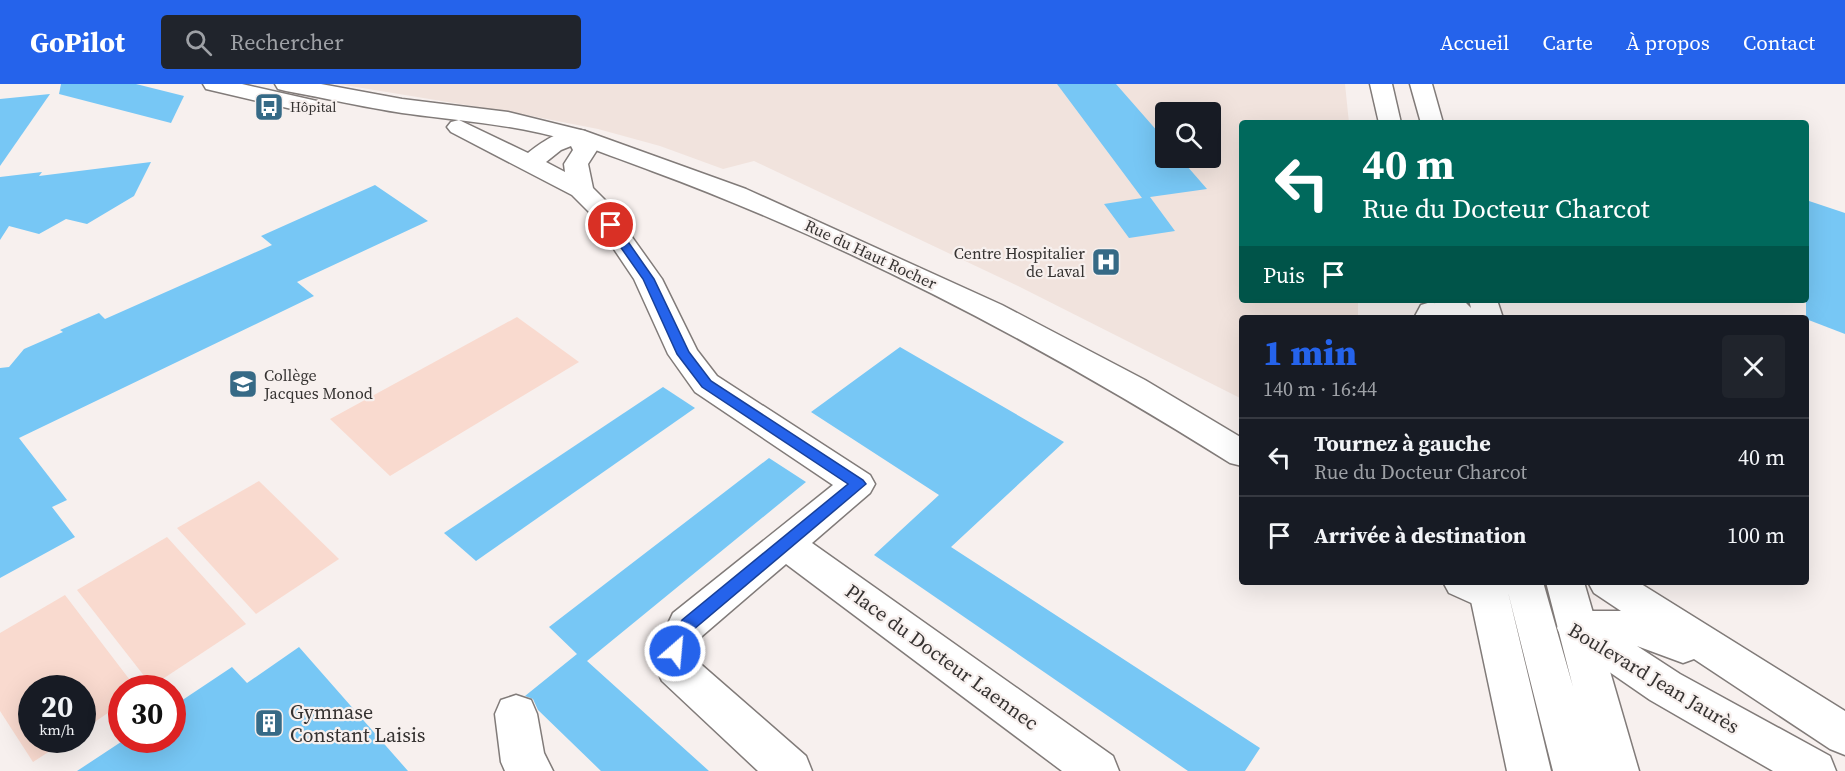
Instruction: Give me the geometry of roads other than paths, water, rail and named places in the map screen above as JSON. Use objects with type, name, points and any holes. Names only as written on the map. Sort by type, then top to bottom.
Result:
[{"type":"street","name":"Rue du Haut Rocher","points":[[214,84],[297,105],[459,127],[553,145],[581,143]]},
{"type":"street","name":"Rue du Haut Rocher","points":[[286,84],[402,106],[508,119],[631,157],[737,194],[836,237],[992,310],[1134,388],[1239,452]]},
{"type":"street","points":[[1381,84],[1389,120]]},
{"type":"street","points":[[1421,84],[1431,120]]},
{"type":"street","points":[[459,127],[581,190],[598,207],[648,279],[683,354],[706,384],[858,484],[687,625],[675,651],[676,668],[790,771]]},
{"type":"street","points":[[581,143],[576,164],[581,190]]},
{"type":"street","points":[[529,164],[553,145]]},
{"type":"street","points":[[1433,309],[1461,315]]},
{"type":"street","name":"Rue du Haut Rocher","points":[[1134,388],[1239,434]]},
{"type":"street","name":"Place du Docteur Laennec","points":[[786,543],[1098,771]]},
{"type":"street","points":[[1566,585],[1617,771]]},
{"type":"street","points":[[1612,585],[1845,735]]},
{"type":"street","points":[[1637,585],[1754,676]]},
{"type":"street","points":[[1499,590],[1529,771]]},
{"type":"street","points":[[1499,590],[1575,771]]},
{"type":"street","name":"Boulevard Jean Jaurès","points":[[1499,590],[1577,628],[1665,687],[1814,771]]},
{"type":"street","points":[[1577,628],[1635,628],[1754,676]]},
{"type":"street","points":[[516,714],[523,762],[531,771]]},
{"type":"place","name":"Hôpital","points":[[269,107]]},
{"type":"place","name":"Centre Hospitalier de Laval","points":[[1106,262]]},
{"type":"place","name":"Collège Jacques Monod","points":[[243,384]]},
{"type":"place","name":"Gymnase Constant Laisis","points":[[269,723]]}]
